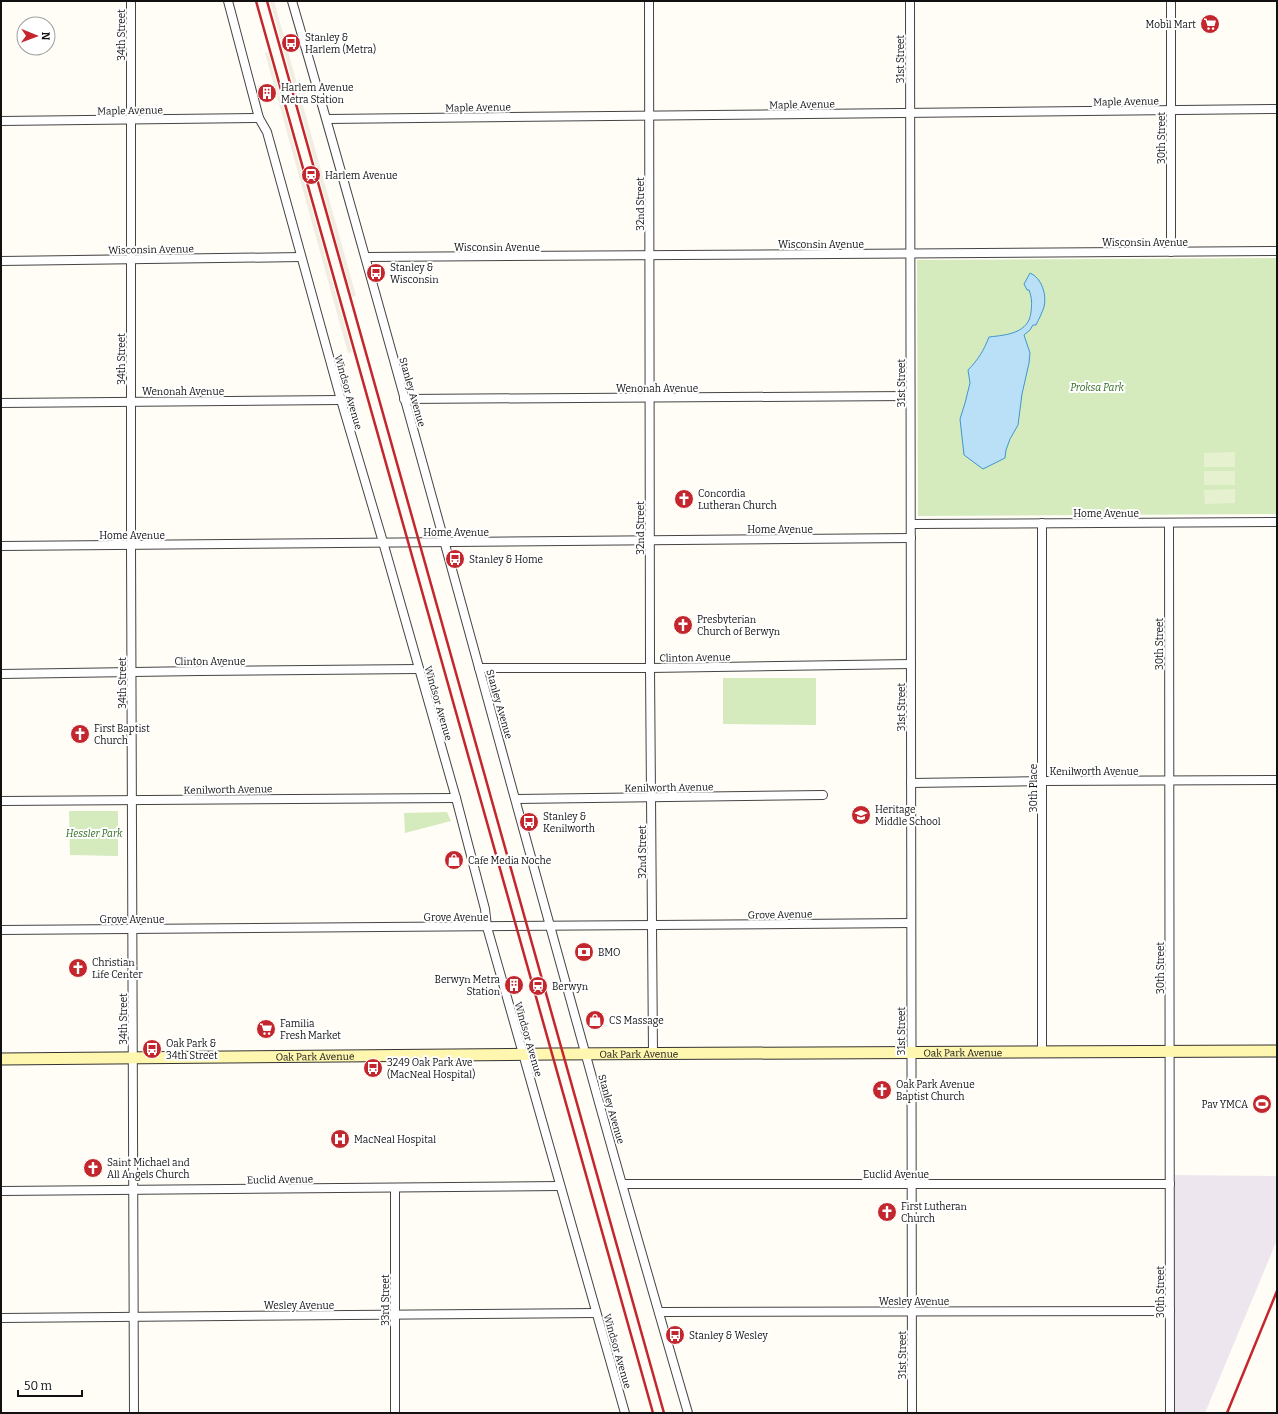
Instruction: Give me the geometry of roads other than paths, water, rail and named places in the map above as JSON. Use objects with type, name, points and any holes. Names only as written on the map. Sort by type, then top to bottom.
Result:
[{"type":"street","name":"34th Street","points":[[130,1],[134,1413]]},
{"type":"street","name":"Windsor Avenue","points":[[228,1],[259,118],[267,132],[341,400],[384,542],[456,798],[485,909],[487,927],[522,1055],[625,1413]]},
{"type":"street","name":"Stanley Avenue","points":[[292,1],[366,257],[404,399],[516,798],[585,1054],[688,1413]]},
{"type":"street","name":"32nd Street","points":[[649,1],[650,668],[653,1054]]},
{"type":"street","name":"31st Street","points":[[910,1],[912,1413]]},
{"type":"street","name":"30th Street","points":[[1171,1],[1171,252]]},
{"type":"street","name":"Maple Avenue","points":[[327,119],[1277,109]]},
{"type":"street","name":"Maple Avenue","points":[[1,121],[259,118]]},
{"type":"street","name":"Wisconsin Avenue","points":[[366,257],[1277,251]]},
{"type":"street","name":"Wisconsin Avenue","points":[[1,261],[301,257]]},
{"type":"street","name":"Wenonah Avenue","points":[[404,399],[910,396]]},
{"type":"street","name":"Wenonah Avenue","points":[[1,403],[341,400]]},
{"type":"street","name":"Home Avenue","points":[[911,524],[1277,522]]},
{"type":"street","name":"30th Place","points":[[1042,523],[1042,1052]]},
{"type":"street","name":"30th Street","points":[[1169,523],[1170,1413]]},
{"type":"street","name":"Home Avenue","points":[[1,546],[911,538]]},
{"type":"street","name":"Clinton Avenue","points":[[479,668],[650,668],[911,664]]},
{"type":"street","name":"Clinton Avenue","points":[[1,674],[419,670]]},
{"type":"street","name":"Kenilworth Avenue","points":[[911,783],[1277,780]]},
{"type":"street","name":"Kenilworth Avenue","points":[[516,798],[823,795]]},
{"type":"street","name":"Kenilworth Avenue","points":[[1,802],[456,798]]},
{"type":"street","name":"Grove Avenue","points":[[1,930],[652,926],[911,922]]},
{"type":"street","name":"Oak Park Avenue","points":[[1,1059],[585,1054],[1277,1051]]},
{"type":"street","name":"Euclid Avenue","points":[[623,1184],[1170,1184]]},
{"type":"street","name":"Euclid Avenue","points":[[1,1191],[560,1186]]},
{"type":"street","name":"33rd Street","points":[[395,1188],[395,1413]]},
{"type":"street","name":"Wesley Avenue","points":[[659,1312],[1170,1311]]},
{"type":"street","name":"Wesley Avenue","points":[[1,1318],[596,1313]]},
{"type":"water","points":[[1030,273],[1038,279],[1043,287],[1045,302],[1036,325],[1033,325],[1024,335],[1030,353],[1018,425],[1010,439],[1005,458],[983,469],[964,455],[960,419],[970,383],[968,370],[980,355],[989,337],[1016,332],[1022,329],[1026,324],[1031,312],[1032,301],[1029,290],[1027,290],[1024,284]]},
{"type":"railway","points":[[256,1],[653,1413]]},
{"type":"railway","points":[[267,1],[664,1413]]},
{"type":"railway","points":[[1227,1413],[1277,1291]]},
{"type":"place","name":"Mobil Mart","points":[[1210,24]]},
{"type":"place","name":"Stanley & Harlem (Metra)","points":[[291,43]]},
{"type":"place","name":"Harlem Avenue Metra Station","points":[[267,93]]},
{"type":"place","name":"Harlem Avenue","points":[[311,175]]},
{"type":"place","name":"Stanley & Wisconsin","points":[[376,273]]},
{"type":"place","name":"Concordia Lutheran Church","points":[[684,499]]},
{"type":"place","name":"Stanley & Home","points":[[455,559]]},
{"type":"place","name":"Presbyterian Church of Berwyn","points":[[683,625]]},
{"type":"place","name":"First Baptist Church","points":[[80,734]]},
{"type":"place","name":"Heritage Middle School","points":[[861,815]]},
{"type":"place","name":"Stanley & Kenilworth","points":[[529,822]]},
{"type":"place","name":"Cafe Media Noche","points":[[454,860]]},
{"type":"place","name":"BMO","points":[[584,952]]},
{"type":"place","name":"Christian Life Center","points":[[78,968]]},
{"type":"place","name":"Berwyn Metra Station","points":[[514,985]]},
{"type":"place","name":"Berwyn","points":[[538,986]]},
{"type":"place","name":"CS Massage","points":[[595,1020]]},
{"type":"place","name":"Familia Fresh Market","points":[[266,1029]]},
{"type":"place","name":"Oak Park & 34th Street","points":[[152,1049]]},
{"type":"place","name":"3249 Oak Park Ave (MacNeal Hospital)","points":[[373,1068]]},
{"type":"place","name":"Oak Park Avenue Baptist Church","points":[[882,1090]]},
{"type":"place","name":"Pav YMCA","points":[[1262,1104]]},
{"type":"place","name":"MacNeal Hospital","points":[[340,1139]]},
{"type":"place","name":"Saint Michael and All Angels Church","points":[[93,1168]]},
{"type":"place","name":"First Lutheran Church","points":[[887,1212]]},
{"type":"place","name":"Stanley & Wesley","points":[[675,1335]]},
{"type":"park label","name":"Proksa Park","points":[[1097,387]]},
{"type":"park label","name":"Hessler Park","points":[[94,833]]}]
